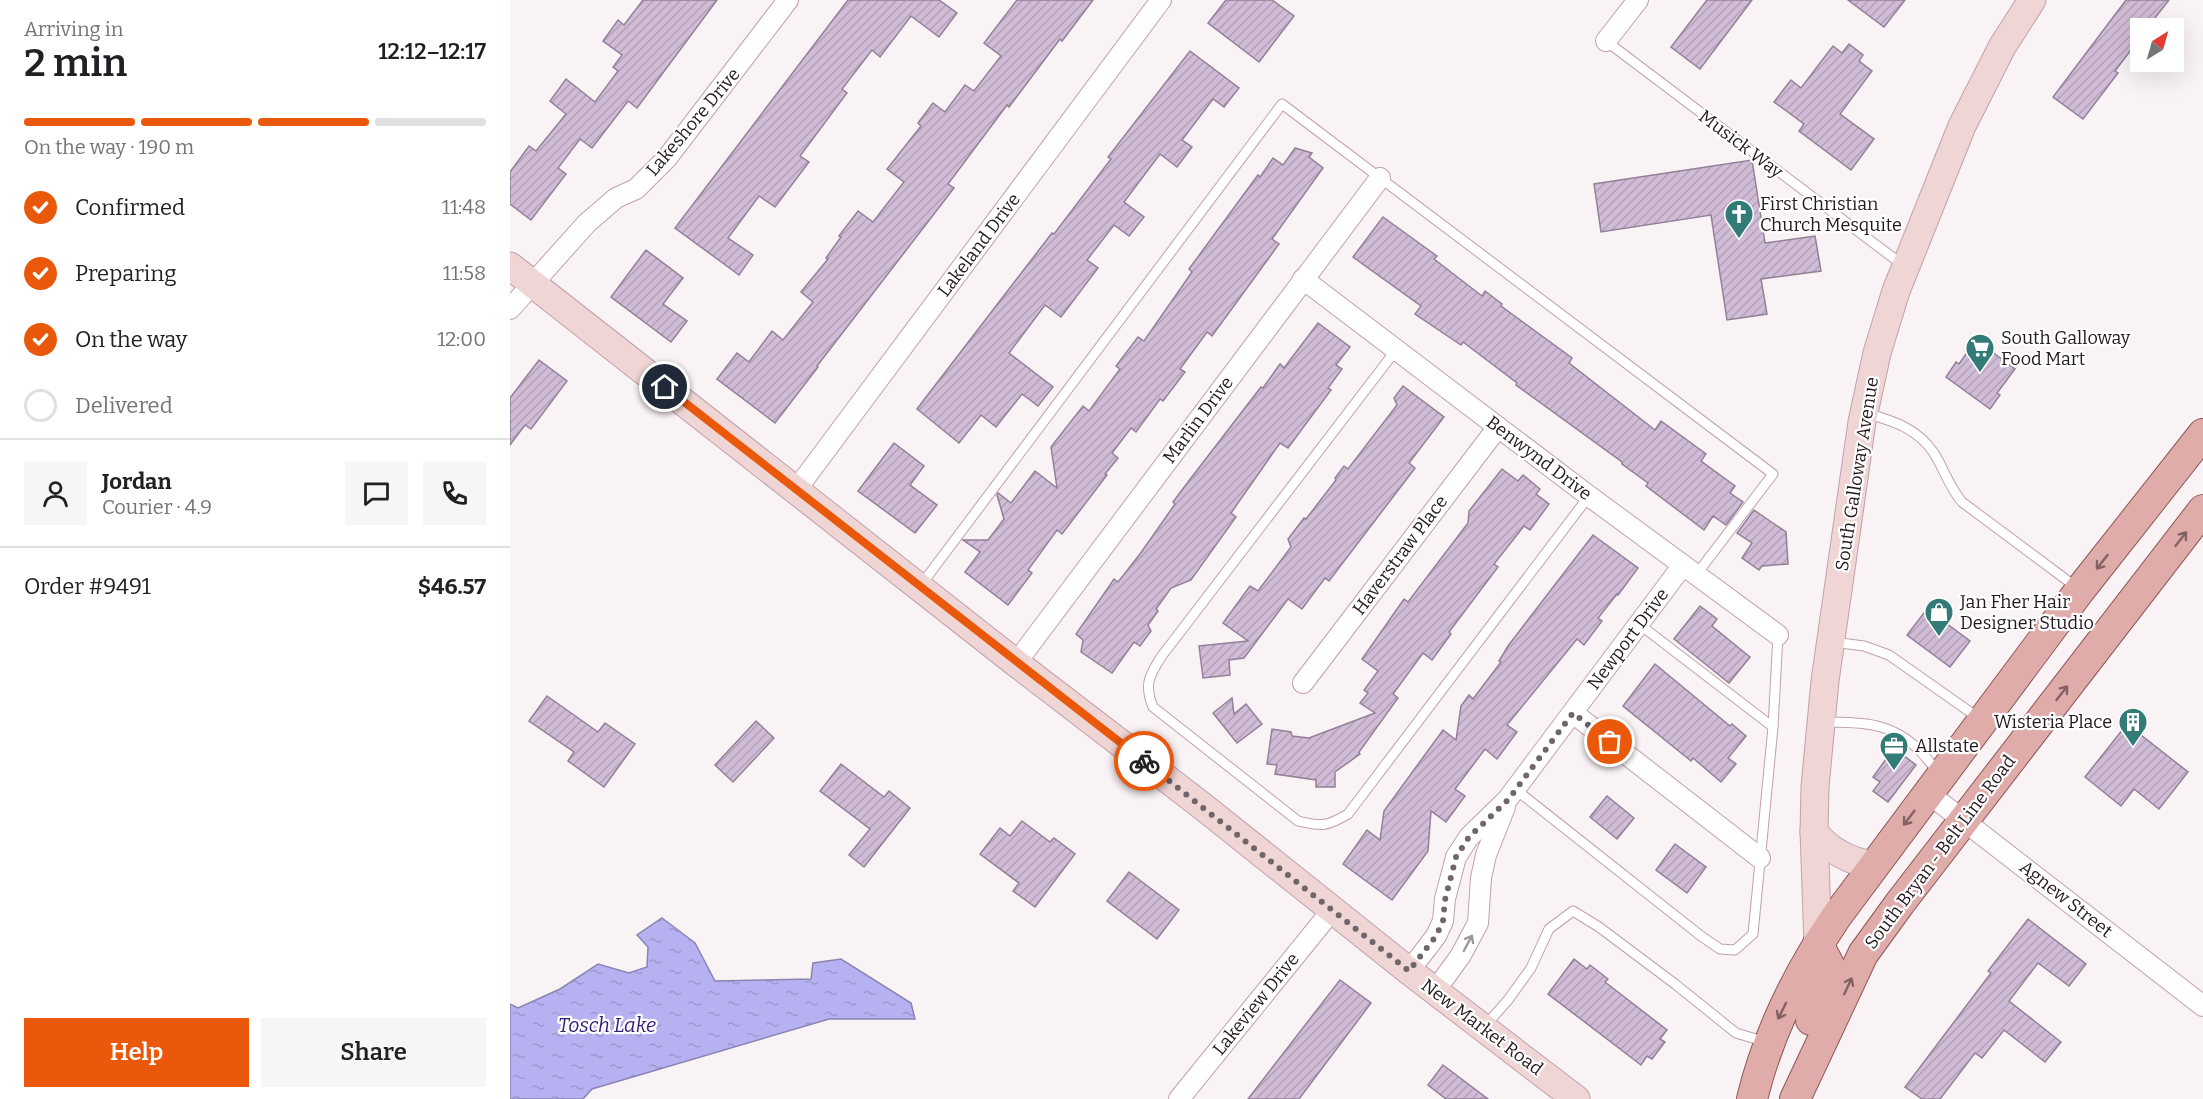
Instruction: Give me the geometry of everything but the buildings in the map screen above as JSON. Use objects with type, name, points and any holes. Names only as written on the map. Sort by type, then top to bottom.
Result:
[{"type":"main road","points":[[1732,1099],[1768,1042],[1818,944],[1874,864],[2080,590],[2203,434]]},
{"type":"main road","name":"South Bryan - Belt Line Road","points":[[1796,1097],[1863,954],[2203,510]]},
{"type":"main road","points":[[2080,590],[2118,619]]},
{"type":"main road","points":[[1796,1097],[1796,1064],[1803,1036],[1824,992],[1830,967],[1818,944]]},
{"type":"main road","points":[[1752,1099],[1768,1042]]},
{"type":"street","name":"Lakeshore Drive","points":[[510,309],[587,223],[616,198],[636,189],[667,158],[789,0]]},
{"type":"street","name":"Lakeland Drive","points":[[796,490],[1161,0]]},
{"type":"street","points":[[1606,41],[1638,0]]},
{"type":"street","name":"South Galloway Avenue","points":[[1818,944],[1814,832],[1821,722],[1864,412],[1877,353],[1896,291],[1962,126],[2001,48],[2032,0]]},
{"type":"street","name":"Marlin Drive","points":[[1016,663],[1380,178]]},
{"type":"street","name":"New Market Road","points":[[510,266],[1333,909],[1409,971],[1576,1099]]},
{"type":"street","name":"Benwynd Drive","points":[[1303,279],[1589,496],[1778,635]]},
{"type":"street","name":"Haverstraw Place","points":[[1303,683],[1498,427]]},
{"type":"street","name":"Newport Drive","points":[[1409,971],[1436,936],[1443,921],[1445,900],[1456,857],[1469,837],[1511,795],[1639,624],[1689,570]]},
{"type":"street","points":[[1573,713],[1760,858]]},
{"type":"street","name":"Agnew Street","points":[[1935,784],[1964,820],[2203,1006]]},
{"type":"street","name":"Newport Drive","points":[[1435,991],[1461,955],[1479,923],[1481,878],[1486,855],[1511,795]]},
{"type":"street","points":[[1814,832],[1824,844],[1837,853],[1851,860],[1874,864]]},
{"type":"street","name":"Lakeview Drive","points":[[1179,1099],[1333,909]]},
{"type":"lane","name":"Musick Way","points":[[1606,41],[1906,268]]},
{"type":"lane","points":[[920,586],[1282,104],[1773,474],[1689,570]]},
{"type":"lane","points":[[1396,350],[1161,657],[1152,670],[1148,684],[1148,695],[1153,707],[1298,821],[1317,826],[1331,824],[1348,814],[1589,496]]},
{"type":"lane","points":[[1864,412],[1901,423],[1917,434],[1934,452],[1951,489],[1962,502],[2080,590]]},
{"type":"lane","points":[[1639,624],[1773,727]]},
{"type":"lane","points":[[1511,795],[1720,949],[1735,950],[1753,934],[1773,727],[1778,635]]},
{"type":"lane","points":[[1831,641],[1864,646],[1889,655],[1982,721]]},
{"type":"lane","points":[[1821,722],[1861,722],[1891,729],[1919,750],[1930,765],[1935,784]]},
{"type":"lane","points":[[1483,1028],[1508,1000],[1531,968],[1549,929],[1573,911],[1646,962],[1736,1033],[1768,1042]]},
{"type":"water","name":"Tosch Lake","points":[[662,918],[695,943],[715,981],[811,979],[813,963],[841,959],[911,1003],[915,1019],[829,1019],[592,1089],[583,1099],[510,1099],[510,1004],[518,1008],[560,989],[598,964],[629,973],[647,967],[648,947],[637,935]]},
{"type":"way so far","points":[[1144,761],[1409,971],[1436,936],[1443,921],[1445,900],[1456,857],[1469,837],[1508,800],[1573,713],[1610,742]]},
{"type":"place","name":"First Christian Church Mesquite","points":[[1739,240]]},
{"type":"place","name":"South Galloway Food Mart","points":[[1980,374]]},
{"type":"place","name":"Jan Fher Hair Designer Studio","points":[[1939,638]]},
{"type":"place","name":"Wisteria Place","points":[[2133,748]]},
{"type":"place","name":"Allstate","points":[[1894,772]]},
{"type":"route","points":[[665,387],[1144,761]]}]
